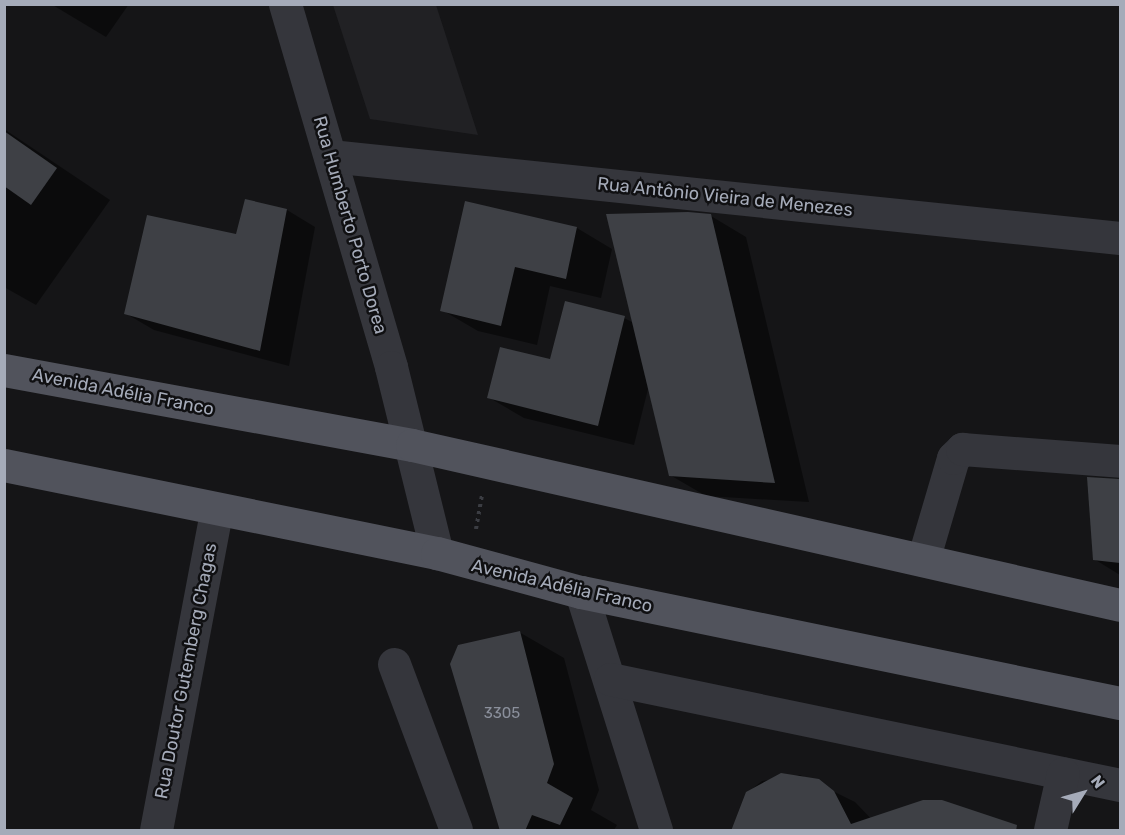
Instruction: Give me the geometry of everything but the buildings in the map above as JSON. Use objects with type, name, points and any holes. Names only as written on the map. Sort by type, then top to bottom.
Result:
[{"type":"main road","name":"Avenida Adélia Franco","points":[[4,370],[412,445],[1120,605]]},
{"type":"main road","name":"Avenida Adélia Franco","points":[[4,465],[216,511],[437,553],[469,565],[581,592],[1120,703]]},
{"type":"street","name":"Rua Humberto Porto Dorea","points":[[285,4],[412,445],[437,553]]},
{"type":"street","name":"Rua Antônio Vieira de Menezes","points":[[330,156],[1120,238]]},
{"type":"street","points":[[923,560],[953,458],[962,449],[1120,460]]},
{"type":"street","name":"Rua Doutor Gutemberg Chagas","points":[[156,831],[216,511]]},
{"type":"street","points":[[581,592],[656,831]]},
{"type":"street","points":[[394,664],[456,831]]},
{"type":"street","points":[[610,679],[1120,784]]},
{"type":"street","points":[[1050,831],[1063,773]]},
{"type":"path","points":[[469,565],[488,462]]},
{"type":"shaded area","points":[[333,5],[436,5],[478,135],[370,119]]}]
